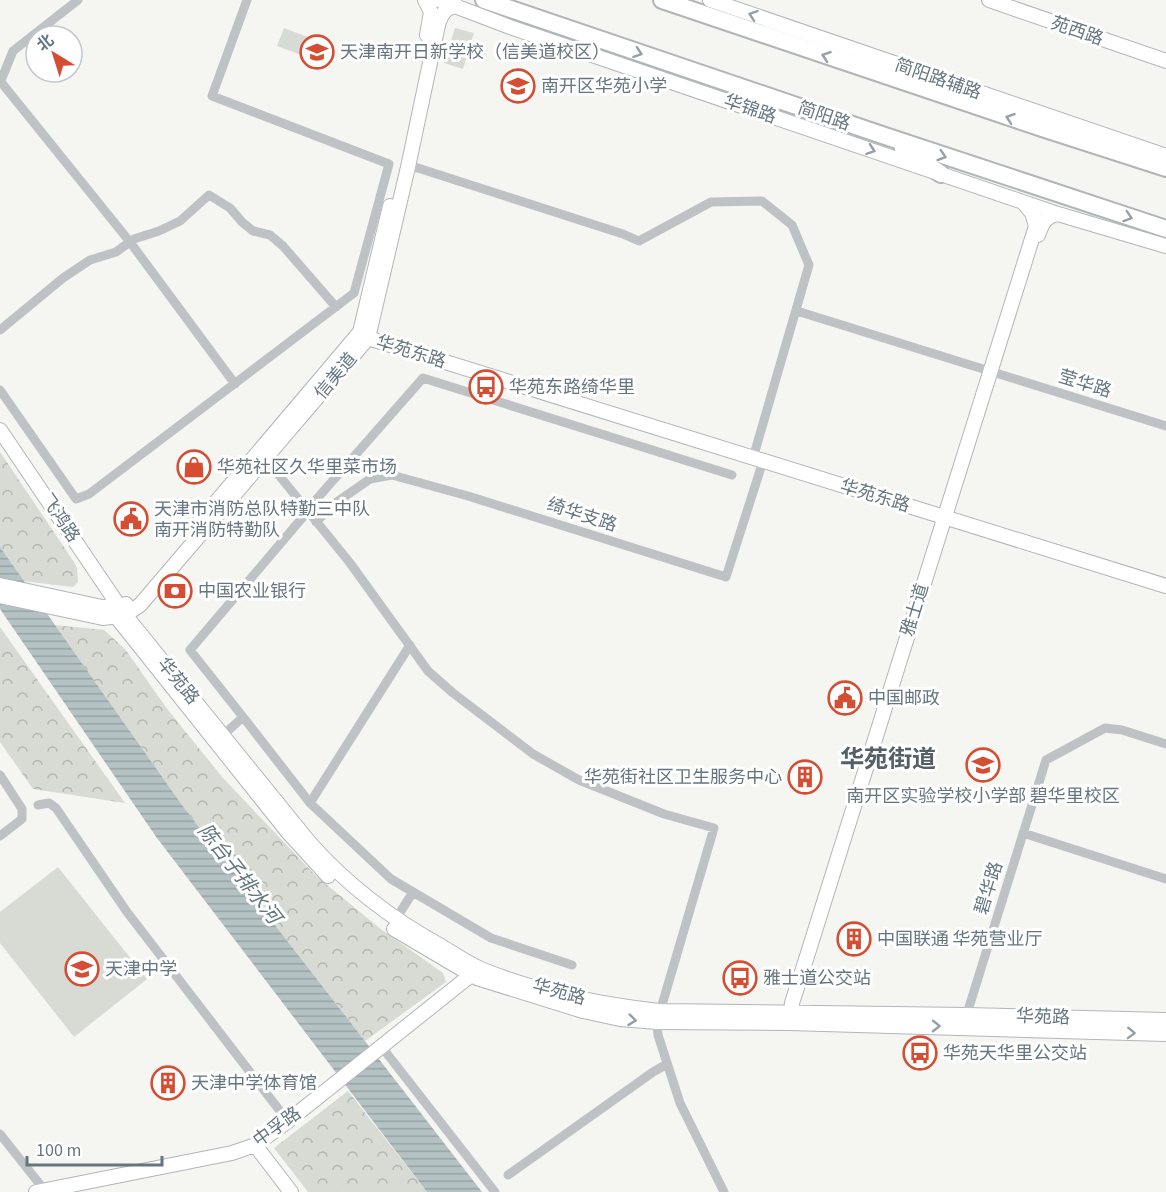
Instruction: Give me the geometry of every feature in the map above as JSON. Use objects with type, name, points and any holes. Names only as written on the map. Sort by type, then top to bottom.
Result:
[{"type":"highway","name":"简阳路","points":[[484,0],[1166,229]]},
{"type":"highway","points":[[662,0],[1166,168]]},
{"type":"highway","points":[[885,136],[941,174]]},
{"type":"street","points":[[78,0],[13,51],[0,83],[130,242],[235,384]]},
{"type":"street","points":[[0,390],[76,499],[89,494],[354,293],[389,164],[212,96],[247,0]]},
{"type":"street","name":"信美道","points":[[117,612],[137,597],[370,336],[406,137],[431,19],[430,7],[425,0]]},
{"type":"street","name":"华锦路","points":[[439,0],[510,27],[1058,214],[1166,246]]},
{"type":"street","name":"简阳路辅路","points":[[710,0],[1166,156]]},
{"type":"street","name":"苑西路","points":[[989,0],[1166,61]]},
{"type":"street","name":"信美道","points":[[117,612],[140,605],[260,458],[370,336],[440,20],[447,9],[457,6]]},
{"type":"street","points":[[510,27],[594,38]]},
{"type":"street","points":[[1046,129],[1145,149]]},
{"type":"street","points":[[408,167],[418,168],[553,211],[639,241],[711,202],[762,201],[792,225],[809,265],[759,456]]},
{"type":"street","points":[[0,330],[63,278],[90,260],[116,252],[130,242],[180,221],[209,195],[230,208],[253,231],[270,236],[283,246],[336,307]]},
{"type":"street","name":"雅士道","points":[[794,1013],[1036,226],[1032,213],[1023,202]]},
{"type":"street","name":"雅士道","points":[[992,371],[1040,228],[1048,217],[1058,214]]},
{"type":"street","name":"莹华路","points":[[797,311],[1165,423]]},
{"type":"street","name":"华苑东路","points":[[370,336],[759,456],[948,518]]},
{"type":"street","points":[[572,965],[490,938],[392,879],[310,803],[190,650],[423,378],[732,476]]},
{"type":"street","name":"飞鸿路","points":[[0,430],[117,612]]},
{"type":"street","name":"飞鸿路","points":[[0,443],[117,612]]},
{"type":"street","name":"华苑东路","points":[[759,456],[919,510],[969,522],[1166,580]]},
{"type":"street","name":"绮华支路","points":[[316,522],[334,504],[370,479],[392,475],[468,496],[726,577],[759,456]]},
{"type":"street","points":[[260,458],[279,474],[428,671],[453,693],[533,754],[579,780],[664,814],[714,828],[658,1017],[658,1035],[680,1103],[724,1192]]},
{"type":"street","points":[[919,510],[932,522],[940,538],[954,528],[969,522]]},
{"type":"street","name":"华苑东路","points":[[969,522],[1166,586]]},
{"type":"street","points":[[0,585],[117,612]]},
{"type":"street","points":[[0,596],[98,618],[117,612]]},
{"type":"street","points":[[136,629],[133,615],[140,605]]},
{"type":"street","name":"华苑路","points":[[117,612],[136,629],[219,738]]},
{"type":"street","name":"华苑路","points":[[117,612],[134,642],[333,869],[393,923],[472,978],[497,980],[583,1011],[620,1019],[773,1018],[794,1013],[1166,1034]]},
{"type":"street","points":[[310,803],[410,645]]},
{"type":"street","points":[[219,738],[243,717]]},
{"type":"street","name":"碧华路","points":[[965,1021],[1046,760],[1105,728],[1122,730],[1166,744]]},
{"type":"street","points":[[0,775],[22,809],[22,819],[0,836]]},
{"type":"street","points":[[38,805],[49,803],[56,808],[127,912],[289,1124]]},
{"type":"street","points":[[1023,834],[1166,879]]},
{"type":"street","points":[[393,923],[414,892]]},
{"type":"street","name":"华苑路","points":[[393,923],[454,954],[472,978]]},
{"type":"street","points":[[472,978],[381,1050],[495,1192]]},
{"type":"street","name":"华苑路","points":[[965,1021],[1166,1020]]},
{"type":"street","name":"中孚路","points":[[59,1192],[234,1158],[257,1147],[289,1124],[381,1050]]},
{"type":"street","points":[[508,1175],[667,1064]]},
{"type":"street","points":[[0,1134],[42,1191]]},
{"type":"street","points":[[257,1147],[291,1192]]},
{"type":"street","name":"中孚路","points":[[42,1191],[257,1147]]},
{"type":"green space","points":[[284,28],[318,41],[312,59],[277,46]]},
{"type":"green space","points":[[455,28],[474,33],[463,69],[444,63]]},
{"type":"green space","points":[[0,452],[74,562],[78,582],[73,587],[23,581],[0,547]]},
{"type":"green space","points":[[55,625],[104,630],[125,649],[168,710],[223,778],[316,876],[382,930],[443,973],[446,982],[365,1041],[182,805]]},
{"type":"green space","points":[[0,627],[125,803],[33,789],[0,742]]},
{"type":"green space","points":[[58,867],[147,979],[74,1037],[0,943],[0,912]]},
{"type":"green space","points":[[348,1091],[427,1192],[308,1192],[274,1148]]},
{"type":"shaded area","points":[[0,547],[182,805],[482,1192],[427,1192],[157,838],[0,609]]},
{"type":"place","name":"天津南开日新学校（信美道校区）","points":[[317,52]]},
{"type":"place","name":"南开区华苑小学","points":[[518,86]]},
{"type":"place","name":"华苑东路绮华里","points":[[486,387]]},
{"type":"place","name":"华苑社区久华里菜市场","points":[[194,467]]},
{"type":"place","name":"天津市消防总队特勤三中队 南开消防特勤队","points":[[131,519]]},
{"type":"place","name":"中国农业银行","points":[[175,591]]},
{"type":"place","name":"中国邮政","points":[[845,698]]},
{"type":"place","name":"南开区实验学校小学部 碧华里校区","points":[[983,765]]},
{"type":"place","name":"华苑街社区卫生服务中心","points":[[805,777]]},
{"type":"place","name":"中国联通 华苑营业厅","points":[[854,939]]},
{"type":"place","name":"天津中学","points":[[82,969]]},
{"type":"place","name":"雅士道公交站","points":[[740,978]]},
{"type":"place","name":"华苑天华里公交站","points":[[920,1053]]},
{"type":"place","name":"天津中学体育馆","points":[[168,1083]]},
{"type":"district","name":"华苑街道","points":[[888,759]]},
{"type":"water label","name":"陈台子排水河","points":[[239,874]]}]
